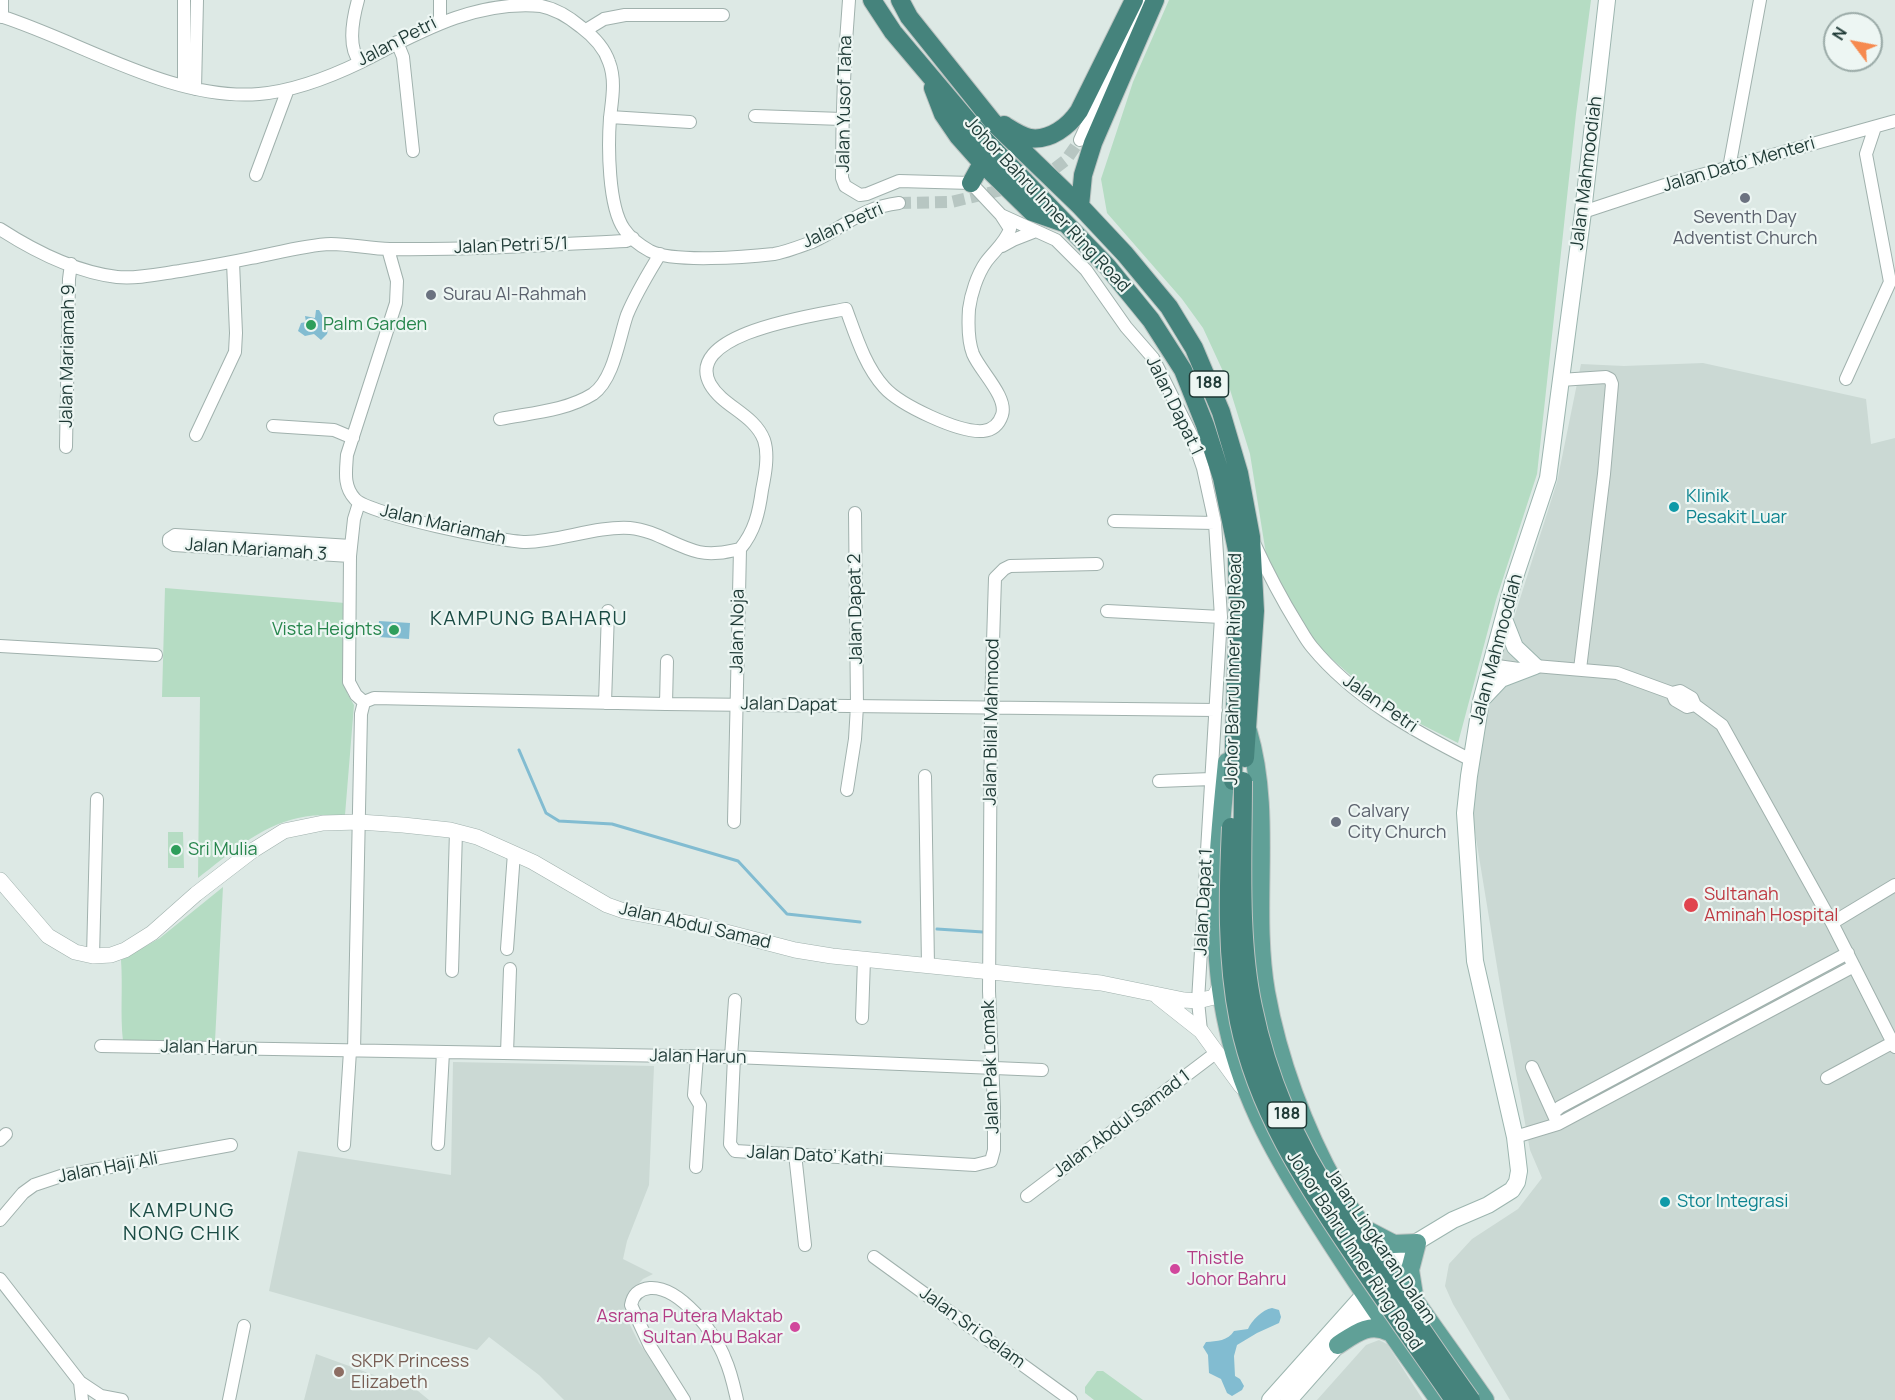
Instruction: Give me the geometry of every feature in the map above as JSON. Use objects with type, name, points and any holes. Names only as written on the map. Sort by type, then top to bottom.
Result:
[{"type":"highway","name":"Johor Bahru Inner Ring Road","points":[[872,0],[893,32],[980,135],[1107,266],[1152,320],[1183,370],[1205,425],[1222,478],[1236,550],[1238,781],[1245,945],[1252,1006],[1267,1062],[1287,1115],[1334,1201],[1471,1400]]},
{"type":"highway","name":"Johor Bahru Inner Ring Road","points":[[900,0],[909,17],[987,116],[1080,206],[1125,254],[1169,307],[1194,348],[1221,412],[1236,463],[1251,537],[1255,611],[1248,729],[1238,781],[1229,900],[1232,970],[1239,1022],[1252,1071],[1275,1127],[1294,1164],[1321,1208],[1454,1400]]},
{"type":"highway","points":[[987,116],[1031,138],[1050,135],[1071,123],[1134,0]]},
{"type":"highway","points":[[1080,206],[1083,175],[1093,143],[1155,0]]},
{"type":"highway","points":[[930,78],[943,114],[958,136],[982,163],[1032,212],[1070,226]]},
{"type":"highway","points":[[971,183],[982,163]]},
{"type":"main road","name":"Jalan Mahmoodiah","points":[[1368,1300],[1410,1257],[1417,1243],[1453,1220],[1488,1205],[1515,1186],[1519,1171],[1515,1137],[1475,961],[1465,813],[1481,700],[1513,583],[1548,478],[1583,212],[1607,0]]},
{"type":"main road","points":[[1481,700],[1500,680],[1535,666],[1515,647],[1504,619]]},
{"type":"main road","name":"Jalan Lingkaran Dalam","points":[[1236,676],[1217,865],[1217,941],[1227,1028],[1248,1096],[1278,1159],[1389,1332],[1439,1400]]},
{"type":"main road","name":"Jalan Lingkaran Dalam","points":[[1248,729],[1256,757],[1262,961],[1273,1023],[1307,1127],[1338,1189],[1485,1400]]},
{"type":"main road","points":[[1365,1228],[1394,1244],[1417,1243],[1410,1270],[1415,1300]]},
{"type":"main road","points":[[1289,1400],[1338,1345],[1368,1300]]},
{"type":"main road","points":[[1270,1400],[1368,1300]]},
{"type":"main road","points":[[1338,1345],[1366,1329],[1376,1327],[1389,1332]]},
{"type":"street","points":[[1,16],[2,0]]},
{"type":"street","points":[[184,0],[189,87]]},
{"type":"street","points":[[189,87],[197,0]]},
{"type":"street","points":[[358,0],[353,18],[353,53],[360,62]]},
{"type":"street","points":[[440,0],[440,20]]},
{"type":"street","name":"Jalan Yusof Taha","points":[[849,0],[842,119],[842,178],[845,186],[860,195],[899,181],[971,183]]},
{"type":"street","points":[[1080,140],[1144,0]]},
{"type":"street","points":[[1729,168],[1761,0]]},
{"type":"street","name":"Jalan Petri","points":[[1,16],[59,37],[149,75],[215,93],[238,95],[262,94],[324,78],[440,20],[471,9],[508,3],[544,7],[567,16],[586,30],[597,41],[609,62],[614,84],[609,143],[612,183],[618,217],[625,231],[653,253],[687,258],[777,254],[813,241],[856,216],[879,206],[899,203]]},
{"type":"street","points":[[586,30],[604,19],[625,15],[723,15]]},
{"type":"street","points":[[397,42],[403,57],[413,151]]},
{"type":"street","points":[[256,175],[288,88]]},
{"type":"street","points":[[610,117],[690,122]]},
{"type":"street","points":[[755,117],[842,119]]},
{"type":"street","name":"Jalan Dato' Menteri","points":[[1583,212],[1665,185],[1895,121]]},
{"type":"street","points":[[1846,379],[1893,286],[1866,154],[1875,127]]},
{"type":"street","name":"Jalan Dapat 1","points":[[971,183],[1001,215],[1056,240],[1086,270],[1126,327],[1153,358],[1192,436],[1203,468],[1215,523],[1221,617],[1198,1001],[1201,1031]]},
{"type":"street","points":[[740,549],[753,530],[759,513],[766,455],[764,441],[759,430],[710,383],[706,372],[707,364],[714,351],[744,334],[846,309],[866,358],[884,387],[900,400],[939,420],[964,428],[982,431],[992,429],[999,423],[1004,411],[1001,399],[974,356],[969,341],[969,309],[978,279],[986,263],[999,249],[1010,229],[1001,215]]},
{"type":"street","points":[[0,229],[23,244],[71,264],[95,273],[118,277],[145,276],[331,244],[388,249]]},
{"type":"street","points":[[999,249],[1036,231]]},
{"type":"street","name":"Jalan Petri 5/1","points":[[388,249],[523,247],[626,241],[633,238]]},
{"type":"street","name":"Jalan Mariamah","points":[[388,249],[397,280],[396,303],[347,455],[345,476],[351,494],[359,503],[415,521],[498,540],[526,542],[558,539],[617,528],[633,528],[699,553],[719,554],[740,549]]},
{"type":"street","points":[[500,419],[548,410],[594,393],[606,378],[627,316],[644,279],[660,254]]},
{"type":"street","points":[[196,435],[235,352],[233,262]]},
{"type":"street","name":"Jalan Mariamah 9","points":[[66,447],[71,264]]},
{"type":"street","points":[[1560,380],[1606,377],[1612,384],[1604,474],[1580,669]]},
{"type":"street","points":[[273,426],[334,430],[353,438]]},
{"type":"street","name":"Jalan Mariamah 3","points":[[359,503],[354,519],[351,551],[349,682],[356,695],[364,702]]},
{"type":"street","name":"Jalan Dapat 2","points":[[847,790],[855,739],[856,706],[855,513]]},
{"type":"street","points":[[1114,521],[1215,523]]},
{"type":"street","name":"Jalan Mariamah 3","points":[[175,535],[351,551],[174,545],[169,542],[169,538],[175,535]]},
{"type":"street","name":"Jalan Petri","points":[[1251,537],[1276,590],[1311,646],[1336,672],[1364,696],[1417,730],[1471,760]]},
{"type":"street","name":"Jalan Noja","points":[[735,822],[740,549]]},
{"type":"street","name":"Jalan Bilal Mahmood","points":[[989,972],[995,578],[1004,568],[1010,566],[1097,564]]},
{"type":"street","points":[[605,703],[608,611]]},
{"type":"street","points":[[1107,611],[1221,617]]},
{"type":"street","points":[[0,646],[156,655]]},
{"type":"street","points":[[666,704],[667,661]]},
{"type":"street","points":[[1491,661],[1519,669],[1535,666],[1617,673],[1672,693],[1675,700],[1687,706],[1695,705],[1722,725],[1832,923],[1894,1045],[1827,1078]]},
{"type":"street","name":"Jalan Dapat","points":[[364,702],[374,698],[666,704],[1216,710]]},
{"type":"street","points":[[344,1145],[352,1051],[361,714],[364,702]]},
{"type":"street","points":[[925,776],[928,943],[926,965]]},
{"type":"street","points":[[1159,781],[1211,779]]},
{"type":"street","points":[[0,880],[48,936],[75,952],[93,956],[96,799]]},
{"type":"street","name":"Jalan Abdul Samad","points":[[93,956],[115,954],[152,933],[196,894],[252,851],[284,831],[324,823],[359,822],[470,834],[514,853],[607,905],[624,911],[699,926],[795,950],[1101,982],[1198,1001]]},
{"type":"street","points":[[452,970],[456,831]]},
{"type":"street","points":[[507,949],[514,853]]},
{"type":"street","points":[[1832,923],[1895,885]]},
{"type":"street","points":[[1555,1119],[1570,1101],[1848,953]]},
{"type":"street","points":[[862,1018],[864,959]]},
{"type":"street","points":[[1515,1137],[1536,1132],[1555,1119],[1854,966]]},
{"type":"street","points":[[507,1053],[510,969]]},
{"type":"street","name":"Jalan Pak Lomak","points":[[989,972],[994,1150],[991,1161]]},
{"type":"street","points":[[1198,1001],[1214,997],[1221,984]]},
{"type":"street","name":"Jalan Abdul Samad","points":[[1154,994],[1201,1031],[1248,1096]]},
{"type":"street","points":[[732,1057],[735,1000]]},
{"type":"street","name":"Jalan Harun","points":[[101,1046],[697,1056],[1042,1070]]},
{"type":"street","points":[[438,1144],[443,1052]]},
{"type":"street","name":"Jalan Abdul Samad 1","points":[[1027,1196],[1217,1052]]},
{"type":"street","points":[[696,1167],[700,1105],[694,1095],[697,1056]]},
{"type":"street","name":"Jalan Dato’ Kathi","points":[[732,1057],[730,1124],[732,1148],[740,1152],[975,1165],[991,1161]]},
{"type":"street","points":[[1532,1067],[1555,1119]]},
{"type":"street","name":"Jalan Haji Ali","points":[[0,1220],[23,1193],[34,1185],[61,1176],[231,1145]]},
{"type":"street","points":[[795,1154],[805,1245]]},
{"type":"street","name":"Jalan Sri Gelam","points":[[874,1257],[1071,1400]]},
{"type":"street","points":[[0,1279],[80,1382],[98,1398],[122,1400]]},
{"type":"street","points":[[684,1400],[650,1346],[631,1305],[632,1299],[638,1292],[647,1288],[660,1288],[680,1298],[703,1324],[714,1338],[725,1359],[737,1400]]},
{"type":"street","points":[[229,1400],[244,1326]]},
{"type":"street","points":[[80,1382],[81,1400]]},
{"type":"shaded area","name":"Sultanah Aminah Hospital","points":[[1703,363],[1866,399],[1871,444],[1895,438],[1895,1400],[1510,1400],[1453,1304],[1445,1286],[1449,1264],[1472,1239],[1518,1209],[1542,1178],[1530,1150],[1471,808],[1477,756],[1505,646],[1557,482],[1581,364],[1624,366]]},
{"type":"shaded area","points":[[453,1062],[654,1066],[649,1185],[627,1241],[623,1259],[653,1274],[643,1279],[626,1297],[624,1313],[639,1343],[679,1400],[564,1400],[539,1375],[489,1337],[477,1350],[269,1291],[298,1151],[451,1175]]},
{"type":"shaded area","points":[[1379,1340],[1387,1344],[1423,1400],[1317,1400],[1366,1345]]},
{"type":"shaded area","name":"SKPK Princess Elizabeth","points":[[316,1354],[418,1391],[429,1400],[304,1400]]},
{"type":"green space","points":[[1169,0],[1591,0],[1576,114],[1537,474],[1496,600],[1458,743],[1387,707],[1317,646],[1284,594],[1266,554],[1250,454],[1227,380],[1203,328],[1182,299],[1107,213],[1101,179],[1133,82]]},
{"type":"green space","points":[[165,588],[345,603],[347,693],[354,705],[345,815],[304,817],[284,822],[245,842],[198,878],[200,697],[162,697]]},
{"type":"green space","name":"Sri Mulia","points":[[168,832],[183,832],[184,868],[168,868]]},
{"type":"green space","points":[[223,887],[215,1041],[123,1041],[121,960],[160,938]]},
{"type":"green space","points":[[1097,1371],[1103,1371],[1143,1400],[1094,1400],[1085,1393],[1085,1387]]},
{"type":"water","name":"Palm Garden","points":[[316,310],[319,310],[324,318],[322,327],[328,330],[321,340],[314,334],[305,336],[298,331],[301,323],[306,322],[305,316],[315,318]]},
{"type":"water","name":"Vista Heights","points":[[379,621],[410,623],[409,639],[378,637]]},
{"type":"water","points":[[1272,1308],[1279,1310],[1281,1317],[1279,1323],[1237,1345],[1234,1356],[1235,1376],[1244,1386],[1232,1396],[1227,1393],[1221,1379],[1209,1373],[1208,1355],[1203,1347],[1206,1342],[1222,1340],[1234,1331],[1248,1329],[1258,1316]]},
{"type":"waterway","points":[[519,750],[546,813],[559,821],[612,824],[738,861],[787,914],[860,922]]},
{"type":"waterway","points":[[937,929],[983,932]]},
{"type":"tunnel","points":[[899,203],[951,202],[1010,188],[1053,170],[1066,160],[1080,140]]},
{"type":"place","name":"Seventh Day Adventist Church","points":[[1745,198]]},
{"type":"place","name":"Surau Al-Rahmah","points":[[431,295]]},
{"type":"place","name":"Palm Garden","points":[[311,325]]},
{"type":"place","name":"Klinik Pesakit Luar","points":[[1674,507]]},
{"type":"place","name":"Vista Heights","points":[[394,630]]},
{"type":"place","name":"Calvary City Church","points":[[1336,822]]},
{"type":"place","name":"Sri Mulia","points":[[176,850]]},
{"type":"place","name":"Sultanah Aminah Hospital","points":[[1691,905]]},
{"type":"place","name":"Stor Integrasi","points":[[1665,1202]]},
{"type":"place","name":"Thistle Johor Bahru","points":[[1175,1269]]},
{"type":"place","name":"Asrama Putera Maktab Sultan Abu Bakar","points":[[795,1327]]},
{"type":"place","name":"SKPK Princess Elizabeth","points":[[339,1372]]},
{"type":"district","name":"KAMPUNG BAHARU","points":[[529,619]]},
{"type":"district","name":"KAMPUNG NONG CHIK","points":[[182,1222]]}]
